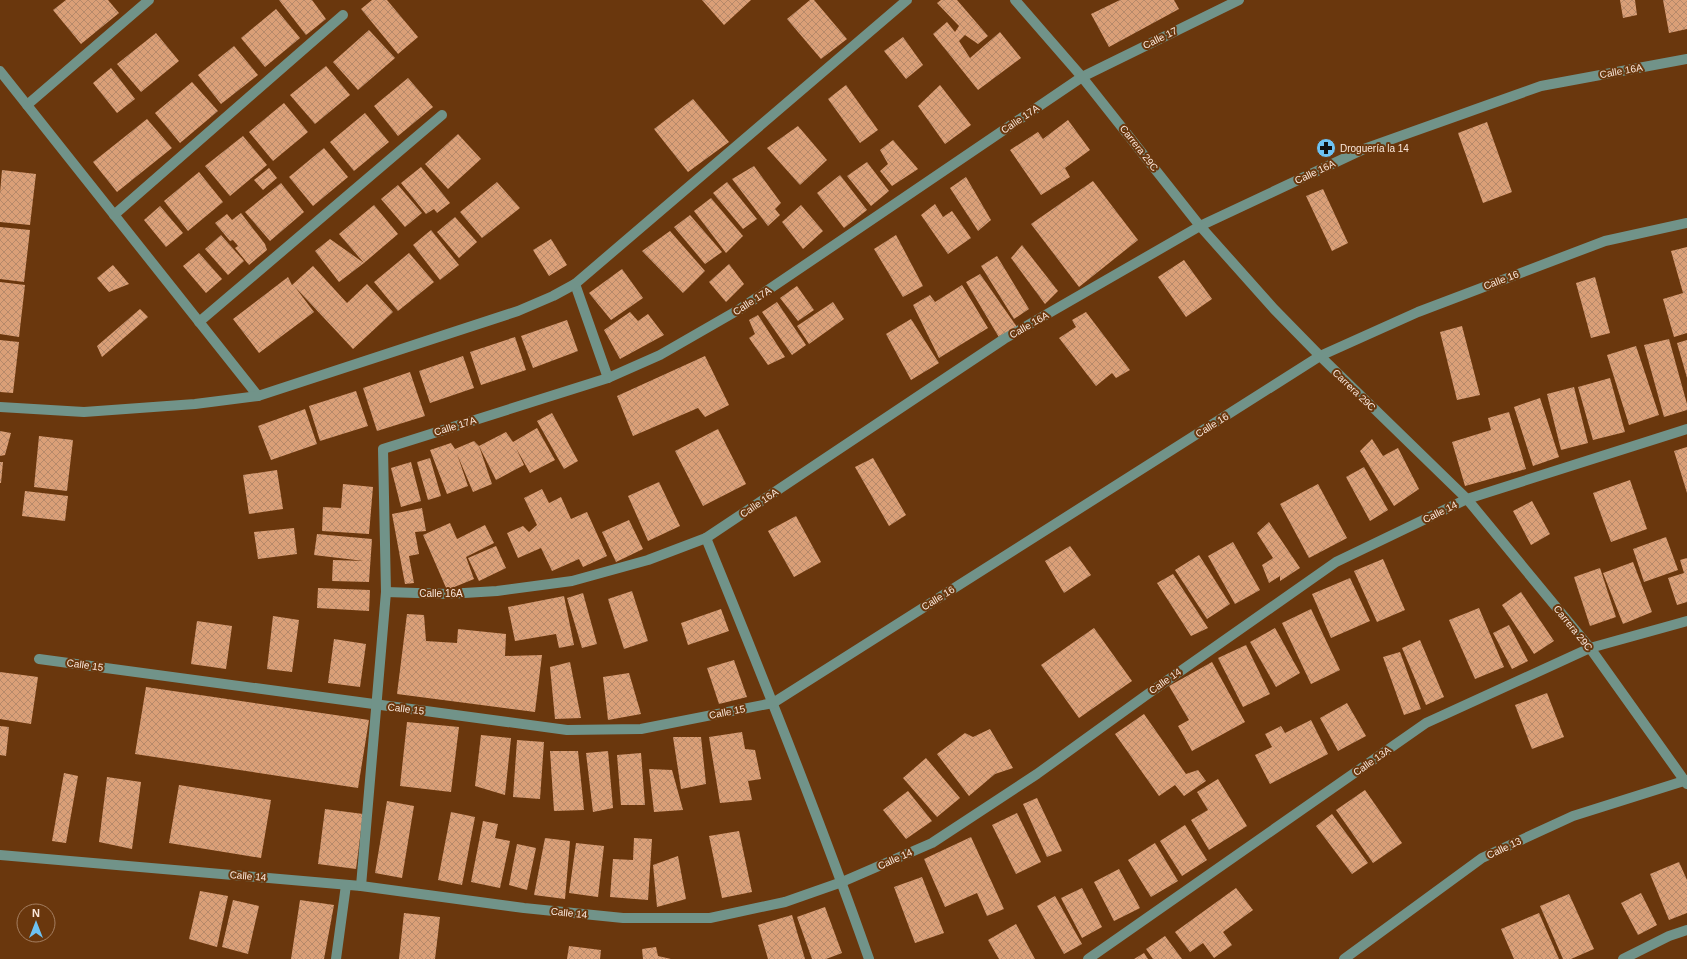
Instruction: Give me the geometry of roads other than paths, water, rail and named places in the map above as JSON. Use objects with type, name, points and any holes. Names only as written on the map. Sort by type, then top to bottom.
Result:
[{"type":"street","points":[[27,105],[149,0]]},
{"type":"street","points":[[0,407],[84,412],[195,404],[258,396],[518,311],[553,296],[576,284],[907,0]]},
{"type":"street","name":"Carrera 29C","points":[[1015,0],[1082,77],[1200,226],[1274,308],[1320,356],[1467,499],[1590,648],[1686,782]]},
{"type":"street","name":"Calle 17","points":[[1082,77],[1239,0]]},
{"type":"street","points":[[114,215],[343,15]]},
{"type":"street","name":"Calle 16A","points":[[386,592],[448,594],[497,591],[572,581],[648,560],[706,538],[1004,339],[1200,226],[1364,149],[1541,86],[1687,59]]},
{"type":"street","points":[[0,71],[258,396]]},
{"type":"street","name":"Calle 17A","points":[[386,592],[383,449],[608,378],[660,355],[740,309],[1082,77]]},
{"type":"street","points":[[199,322],[442,115]]},
{"type":"street","name":"Calle 16","points":[[773,703],[1320,356],[1418,312],[1605,241],[1687,223]]},
{"type":"street","points":[[576,284],[608,378]]},
{"type":"street","name":"Calle 14","points":[[0,855],[361,886],[524,908],[623,918],[710,918],[785,902],[842,882],[932,843],[1037,774],[1336,562],[1467,499],[1687,429]]},
{"type":"street","points":[[706,538],[773,703],[842,882],[869,959]]},
{"type":"street","points":[[361,886],[386,592]]},
{"type":"street","name":"Calle 13A","points":[[1088,959],[1426,723],[1590,648],[1687,621]]},
{"type":"street","name":"Calle 15","points":[[39,659],[567,730],[641,729],[773,703]]},
{"type":"street","name":"Calle 13","points":[[1344,959],[1482,858],[1573,816],[1686,782]]},
{"type":"street","points":[[336,959],[346,885]]},
{"type":"street","points":[[1623,959],[1669,936],[1687,930]]},
{"type":"place","name":"Droguería la 14","points":[[1326,148]]}]
